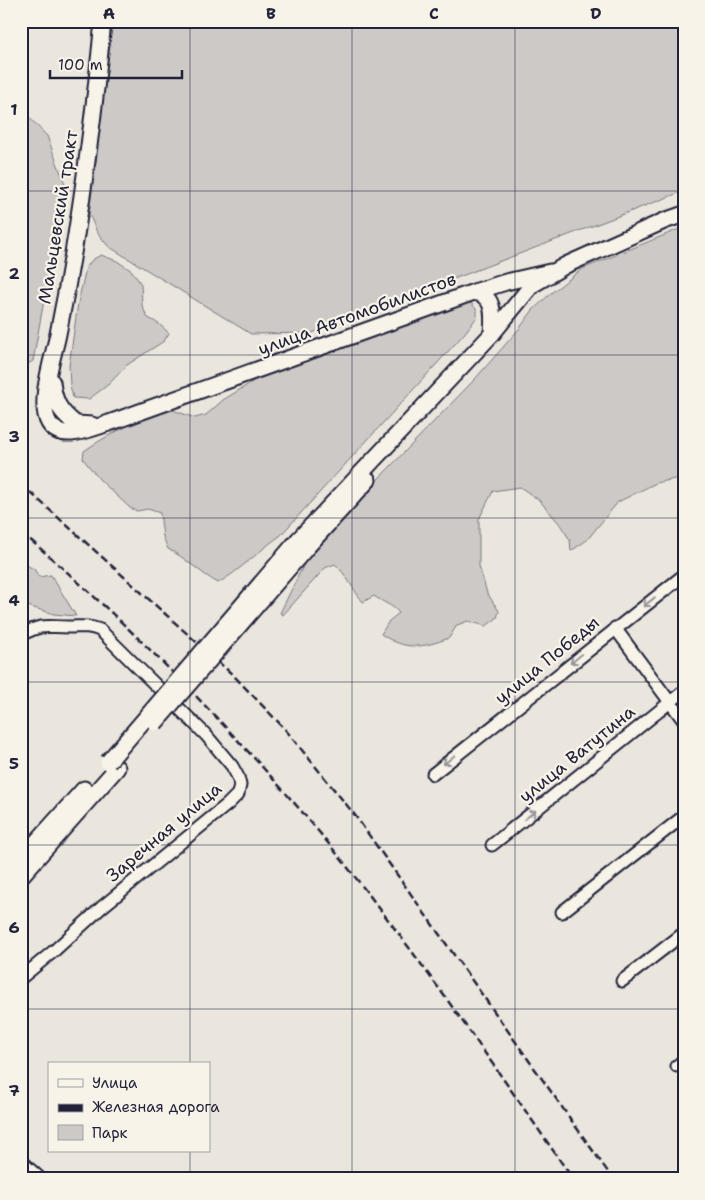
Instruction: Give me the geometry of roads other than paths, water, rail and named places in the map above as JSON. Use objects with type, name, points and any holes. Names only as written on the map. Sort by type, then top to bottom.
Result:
[{"type":"main road","name":"Мальцевский тракт","points":[[69,429],[60,410],[50,396],[50,362],[58,336],[82,202],[103,21]]},
{"type":"main road","points":[[21,876],[112,765],[303,543],[492,334],[532,285],[550,272],[655,224],[684,214]]},
{"type":"main road","points":[[474,292],[506,282],[550,272]]},
{"type":"main road","points":[[303,543],[498,337],[550,272]]},
{"type":"main road","name":"улица Автомобилистов","points":[[69,429],[76,424],[109,423],[474,292],[484,295],[491,304],[493,318],[492,334]]},
{"type":"main road","points":[[21,859],[112,765]]},
{"type":"street","name":"улица Победы","points":[[433,774],[614,628],[684,575]]},
{"type":"street","name":"Заречная улица","points":[[21,635],[41,626],[51,625],[67,627],[90,626],[100,630],[206,735],[232,766],[240,786],[238,794],[228,804],[102,907],[21,978]]},
{"type":"street","points":[[614,628],[684,720]]},
{"type":"street","name":"улица Ватутина","points":[[492,845],[684,691]]},
{"type":"street","points":[[562,912],[684,816]]},
{"type":"street","points":[[622,981],[684,933]]},
{"type":"street","points":[[21,1165],[24,1164],[40,1179]]},
{"type":"railway","points":[[21,484],[233,675],[284,728],[354,814],[613,1179]]},
{"type":"railway","points":[[21,532],[108,609],[163,663],[243,746],[313,824],[465,1024],[573,1179]]}]
